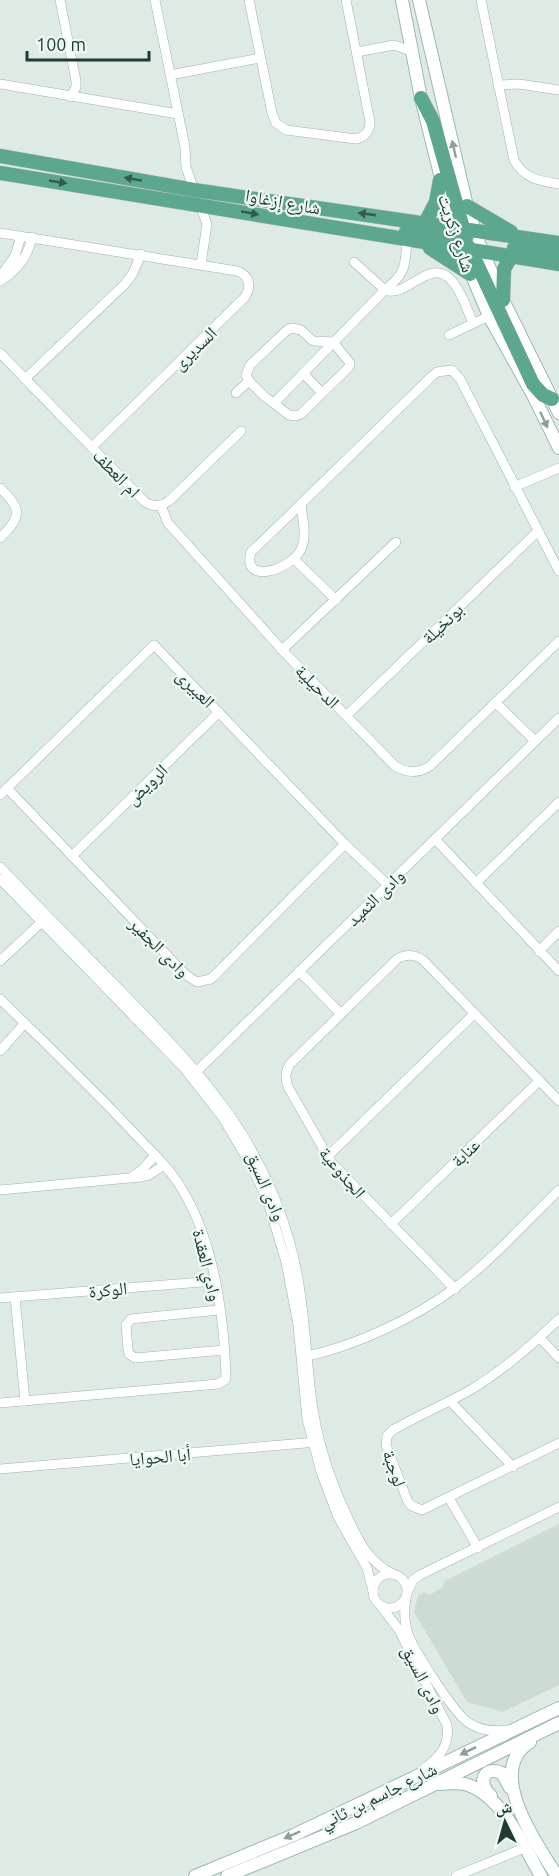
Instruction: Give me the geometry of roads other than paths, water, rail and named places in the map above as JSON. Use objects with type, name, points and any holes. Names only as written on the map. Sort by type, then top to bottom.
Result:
[{"type":"main road","points":[[421,98],[433,121],[467,240],[533,384],[552,399]]},
{"type":"main road","name":"شارع إزغاوا","points":[[0,156],[194,190],[425,223],[512,256],[559,264]]},
{"type":"main road","points":[[0,163],[24,160]]},
{"type":"main road","name":"شارع إزغاوا","points":[[0,173],[407,241],[423,243],[518,236],[559,243]]},
{"type":"main road","points":[[425,223],[436,202],[440,180]]},
{"type":"main road","points":[[467,206],[518,236]]},
{"type":"main road","points":[[360,232],[381,228],[559,254]]},
{"type":"main road","points":[[423,243],[470,274]]},
{"type":"main road","points":[[502,300],[504,269],[512,256]]},
{"type":"street","points":[[60,0],[76,81],[71,97]]},
{"type":"street","points":[[155,0],[185,147],[186,167],[194,190]]},
{"type":"street","points":[[249,0],[273,116],[279,126],[290,131],[356,139],[368,132],[370,122],[346,0]]},
{"type":"street","name":"شارع زكريت","points":[[402,0],[440,180],[467,240],[502,300],[559,412]]},
{"type":"street","name":"شارع زكريت","points":[[419,0],[467,206],[470,274],[489,316],[559,448]]},
{"type":"street","points":[[425,28],[427,0]]},
{"type":"street","points":[[481,0],[512,154],[517,165],[525,174],[535,180],[559,184]]},
{"type":"street","points":[[357,52],[394,45],[408,33]]},
{"type":"street","points":[[394,45],[411,51]]},
{"type":"street","points":[[170,75],[261,58]]},
{"type":"street","points":[[0,84],[178,114]]},
{"type":"street","points":[[498,85],[519,84],[559,90]]},
{"type":"street","points":[[173,186],[181,178],[186,167]]},
{"type":"street","points":[[200,205],[207,224],[201,264]]},
{"type":"street","points":[[207,224],[220,208]]},
{"type":"street","name":"السديرى","points":[[0,233],[201,264],[242,273],[249,283],[248,294],[92,447]]},
{"type":"street","points":[[0,279],[15,256],[21,236]]},
{"type":"street","points":[[0,279],[20,265],[27,254],[32,237]]},
{"type":"street","points":[[273,402],[385,290],[399,279],[404,271],[407,241]]},
{"type":"street","points":[[25,379],[125,285],[141,254]]},
{"type":"street","points":[[354,262],[390,292],[398,291],[428,274],[444,274],[454,283],[473,323]]},
{"type":"street","points":[[449,334],[489,316]]},
{"type":"street","points":[[289,328],[298,328],[316,342],[333,342],[349,359],[350,366],[298,416],[289,415],[249,381],[246,375],[250,365],[289,328]]},
{"type":"street","name":"ام العطف","points":[[0,353],[145,502],[152,506],[161,506],[169,501],[241,431]]},
{"type":"street","points":[[301,504],[304,540],[299,554],[282,567],[262,572],[255,570],[250,565],[251,552],[432,376],[445,369],[452,370],[460,379],[559,571]]},
{"type":"street","points":[[303,373],[322,393]]},
{"type":"street","points":[[236,393],[249,381]]},
{"type":"street","points":[[514,487],[558,467]]},
{"type":"street","points":[[0,488],[14,502],[17,511],[14,524],[0,538]]},
{"type":"street","name":"الدحيلية","points":[[161,506],[168,523],[282,650],[395,766],[406,771],[416,772],[430,766],[559,641]]},
{"type":"street","name":"بونخيلة","points":[[347,715],[538,531]]},
{"type":"street","points":[[282,650],[396,542]]},
{"type":"street","points":[[294,559],[336,600]]},
{"type":"street","name":"العبيرى","points":[[4,791],[154,645],[345,844],[388,885]]},
{"type":"street","points":[[496,703],[535,741]]},
{"type":"street","name":"الرويض","points":[[72,856],[219,712]]},
{"type":"street","name":"وادى الثميد","points":[[194,1073],[559,718]]},
{"type":"street","name":"وادى الجفير","points":[[4,791],[72,856],[186,975],[197,982],[211,979],[345,844]]},
{"type":"street","points":[[476,884],[559,802]]},
{"type":"street","points":[[435,839],[559,971]]},
{"type":"street","name":"وادى السيق","points":[[0,867],[44,919]]},
{"type":"street","name":"وادى السيق","points":[[0,879],[44,919],[194,1073],[249,1162],[267,1199],[288,1270],[311,1396],[316,1443],[327,1492],[349,1539],[367,1568],[373,1591]]},
{"type":"street","points":[[0,961],[44,919]]},
{"type":"street","points":[[539,951],[559,931]]},
{"type":"street","name":"الجذوعية","points":[[455,1288],[327,1157],[288,1087],[285,1075],[290,1064],[397,959],[413,955],[423,960],[559,1101]]},
{"type":"street","points":[[299,971],[341,1014]]},
{"type":"street","name":"وادي العقدة","points":[[0,999],[101,1097],[164,1165],[183,1191],[205,1238],[215,1281],[226,1377],[218,1384],[0,1403]]},
{"type":"street","points":[[327,1157],[474,1014]]},
{"type":"street","points":[[0,1051],[25,1023]]},
{"type":"street","name":"عنابة","points":[[391,1224],[539,1081]]},
{"type":"street","points":[[132,1177],[143,1169],[155,1155]]},
{"type":"street","points":[[0,1190],[149,1175],[164,1165]]},
{"type":"street","points":[[304,1357],[352,1344],[429,1305],[455,1288],[472,1275],[559,1190]]},
{"type":"street","name":"الوكرة","points":[[0,1298],[215,1281]]},
{"type":"street","points":[[15,1297],[24,1401]]},
{"type":"street","points":[[219,1310],[131,1319],[126,1325],[128,1350],[129,1354],[135,1358],[224,1350]]},
{"type":"street","name":"لوجبة","points":[[559,1319],[540,1338],[492,1377],[393,1430],[387,1436],[386,1445],[405,1498],[412,1506],[422,1510],[559,1443]]},
{"type":"street","points":[[540,1338],[559,1358]]},
{"type":"street","points":[[450,1401],[513,1467]]},
{"type":"street","name":"وادى السيق","points":[[316,1443],[357,1538],[375,1563],[396,1575]]},
{"type":"street","name":"أبا الحوايا","points":[[0,1470],[316,1443]]},
{"type":"street","points":[[449,1498],[478,1548]]},
{"type":"street","points":[[420,1575],[385,1575],[378,1579],[373,1591],[375,1599],[380,1605],[388,1608],[397,1607],[407,1595],[410,1584],[420,1575],[559,1507]]},
{"type":"street","points":[[396,1575],[405,1583],[407,1595]]},
{"type":"street","name":"وادى السيق","points":[[407,1595],[405,1621],[411,1642],[448,1699],[464,1719],[490,1730],[505,1731],[519,1727]]},
{"type":"street","name":"وادى السيق","points":[[380,1605],[399,1629],[447,1725],[447,1742],[442,1752],[435,1761],[409,1780]]},
{"type":"street","name":"شارع جاسم بن ثاني","points":[[195,1876],[294,1835],[559,1708]]},
{"type":"street","points":[[516,1800],[512,1782],[513,1761],[523,1747],[554,1726]]},
{"type":"street","name":"شارع جاسم بن ثاني","points":[[227,1876],[356,1823],[554,1726]]},
{"type":"street","points":[[541,1876],[506,1817],[483,1784],[486,1774],[499,1771],[505,1775],[528,1830],[556,1876]]},
{"type":"street","points":[[433,1785],[453,1783],[470,1786],[482,1792],[497,1806]]},
{"type":"street","points":[[456,1876],[524,1848]]}]
